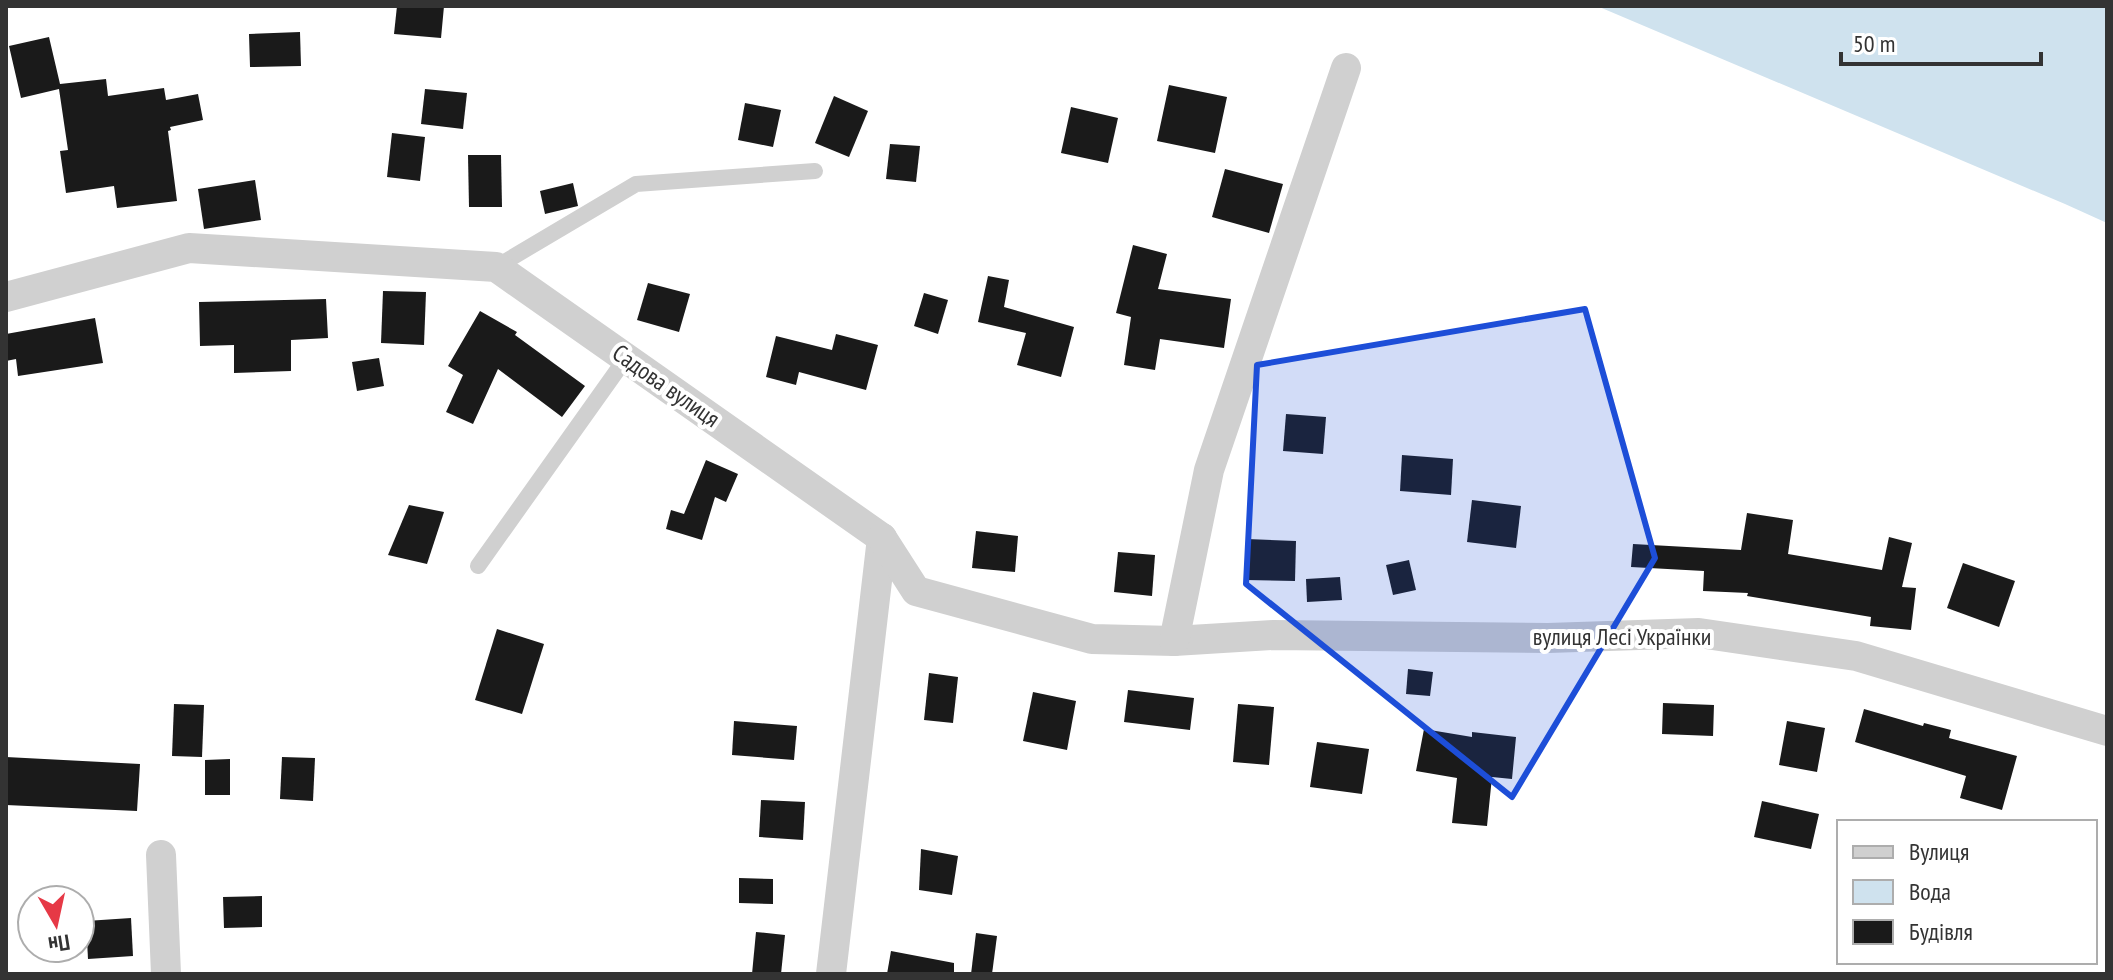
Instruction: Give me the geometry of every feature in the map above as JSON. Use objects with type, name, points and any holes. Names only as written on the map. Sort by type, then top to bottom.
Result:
[{"type":"street","points":[[1174,641],[1209,470],[1346,68]]},
{"type":"street","points":[[6,297],[189,248],[496,267]]},
{"type":"street","name":"Садова вулиця","points":[[496,267],[882,538]]},
{"type":"street","points":[[831,974],[882,538]]},
{"type":"street","name":"вулиця Лесі Українки","points":[[882,538],[916,591],[1092,639],[1174,641],[1273,635],[1548,638],[1699,633],[1856,656],[2107,731]]},
{"type":"street","points":[[161,855],[166,974]]},
{"type":"lane","points":[[496,267],[636,184],[815,171]]},
{"type":"lane","points":[[478,566],[626,358]]},
{"type":"highlighted area","points":[[1585,309],[1655,558],[1512,797],[1246,584],[1257,365]]},
{"type":"water","points":[[1597,6],[2107,6],[2107,223],[2065,204]]},
{"type":"building","points":[[397,6],[444,6],[441,38],[394,34]]},
{"type":"building","points":[[300,32],[301,66],[250,67],[249,34]]},
{"type":"building","points":[[49,37],[60,84],[106,79],[108,96],[164,88],[166,100],[198,94],[203,120],[170,127],[168,131],[177,201],[117,208],[114,186],[66,193],[60,151],[68,150],[59,89],[21,98],[9,46]]},
{"type":"building","points":[[1169,85],[1227,97],[1215,153],[1157,141]]},
{"type":"building","points":[[425,89],[467,93],[463,129],[421,124]]},
{"type":"building","points":[[834,96],[868,111],[849,157],[815,143]]},
{"type":"building","points":[[745,103],[781,110],[773,147],[738,140]]},
{"type":"building","points":[[1071,107],[1118,118],[1108,163],[1061,153]]},
{"type":"building","points":[[392,133],[425,137],[420,181],[387,177]]},
{"type":"building","points":[[890,144],[920,146],[916,182],[886,179]]},
{"type":"building","points":[[468,155],[501,155],[502,207],[469,207]]},
{"type":"building","points":[[1225,169],[1283,184],[1269,233],[1212,217]]},
{"type":"building","points":[[255,180],[261,220],[204,229],[198,189]]},
{"type":"building","points":[[573,183],[578,206],[545,214],[540,191]]},
{"type":"building","points":[[1133,245],[1167,254],[1158,289],[1231,299],[1224,348],[1160,339],[1155,370],[1124,365],[1131,317],[1116,313]]},
{"type":"building","points":[[988,276],[1009,280],[1004,307],[1074,327],[1061,377],[1017,365],[1026,333],[978,322]]},
{"type":"building","points":[[648,283],[690,294],[679,332],[637,320]]},
{"type":"building","points":[[383,291],[426,292],[424,345],[381,343]]},
{"type":"building","points":[[924,293],[948,300],[938,334],[914,326]]},
{"type":"building","points":[[326,299],[328,338],[291,340],[291,371],[234,373],[234,345],[200,346],[199,302]]},
{"type":"building","points":[[480,311],[517,332],[515,335],[585,386],[562,417],[498,369],[473,424],[446,412],[463,375],[448,366]]},
{"type":"building","points":[[95,318],[103,363],[18,376],[16,359],[6,361],[6,334]]},
{"type":"building","points":[[836,334],[878,345],[866,390],[799,372],[796,385],[766,377],[776,336],[832,350]]},
{"type":"building","points":[[379,358],[384,386],[357,391],[352,362]]},
{"type":"building","points":[[1286,414],[1326,417],[1323,454],[1283,451]]},
{"type":"building","points":[[1402,455],[1453,459],[1451,495],[1400,491]]},
{"type":"building","points":[[706,460],[738,474],[726,502],[715,497],[702,540],[666,529],[671,510],[684,514]]},
{"type":"building","points":[[1472,500],[1521,506],[1516,548],[1467,542]]},
{"type":"building","points":[[409,505],[444,512],[427,564],[388,555]]},
{"type":"building","points":[[1747,513],[1793,520],[1788,554],[1882,570],[1889,537],[1912,543],[1902,587],[1916,588],[1911,630],[1870,626],[1871,617],[1747,596],[1748,593],[1703,591],[1704,571],[1631,567],[1633,544],[1741,550]]},
{"type":"building","points":[[976,531],[1018,536],[1015,572],[972,568]]},
{"type":"building","points":[[1247,539],[1296,541],[1295,581],[1246,580]]},
{"type":"building","points":[[1118,552],[1155,555],[1152,596],[1114,592]]},
{"type":"building","points":[[1409,560],[1416,590],[1393,595],[1386,565]]},
{"type":"building","points":[[1963,563],[2015,581],[1999,627],[1947,608]]},
{"type":"building","points":[[1340,577],[1342,600],[1307,602],[1306,579]]},
{"type":"building","points":[[497,629],[544,644],[522,714],[475,700]]},
{"type":"building","points":[[1408,669],[1433,672],[1430,696],[1406,694]]},
{"type":"building","points":[[929,673],[958,677],[953,723],[924,720]]},
{"type":"building","points":[[1128,690],[1194,698],[1190,730],[1124,722]]},
{"type":"building","points":[[1033,692],[1076,701],[1067,750],[1023,741]]},
{"type":"building","points":[[1663,703],[1714,705],[1713,736],[1662,734]]},
{"type":"building","points":[[174,704],[204,705],[202,757],[172,756]]},
{"type":"building","points":[[1238,704],[1274,707],[1269,765],[1233,762]]},
{"type":"building","points":[[1864,709],[1923,726],[1924,723],[1951,730],[1949,738],[2017,756],[2002,810],[1960,798],[1966,776],[1855,742]]},
{"type":"building","points":[[734,721],[797,726],[794,760],[732,755]]},
{"type":"building","points":[[1787,721],[1825,728],[1817,772],[1779,765]]},
{"type":"building","points":[[1424,729],[1472,737],[1472,732],[1516,737],[1512,779],[1492,777],[1487,826],[1452,823],[1457,778],[1416,771]]},
{"type":"building","points":[[1317,742],[1369,749],[1362,794],[1310,787]]},
{"type":"building","points":[[6,757],[140,764],[137,811],[6,805]]},
{"type":"building","points":[[282,757],[315,758],[313,801],[280,799]]},
{"type":"building","points":[[230,759],[230,795],[205,795],[205,760]]},
{"type":"building","points":[[761,800],[805,802],[803,840],[759,837]]},
{"type":"building","points":[[1762,801],[1819,814],[1811,849],[1754,837]]},
{"type":"building","points":[[921,849],[958,856],[952,895],[919,890]]},
{"type":"building","points":[[739,878],[773,879],[773,904],[739,903]]},
{"type":"building","points":[[262,896],[262,927],[224,928],[223,897]]},
{"type":"building","points":[[131,918],[133,956],[96,958],[96,920]]},
{"type":"building","points":[[756,932],[785,935],[781,974],[752,974]]},
{"type":"building","points":[[976,933],[997,936],[992,974],[971,974]]},
{"type":"building","points":[[891,951],[954,963],[954,974],[887,974]]}]
